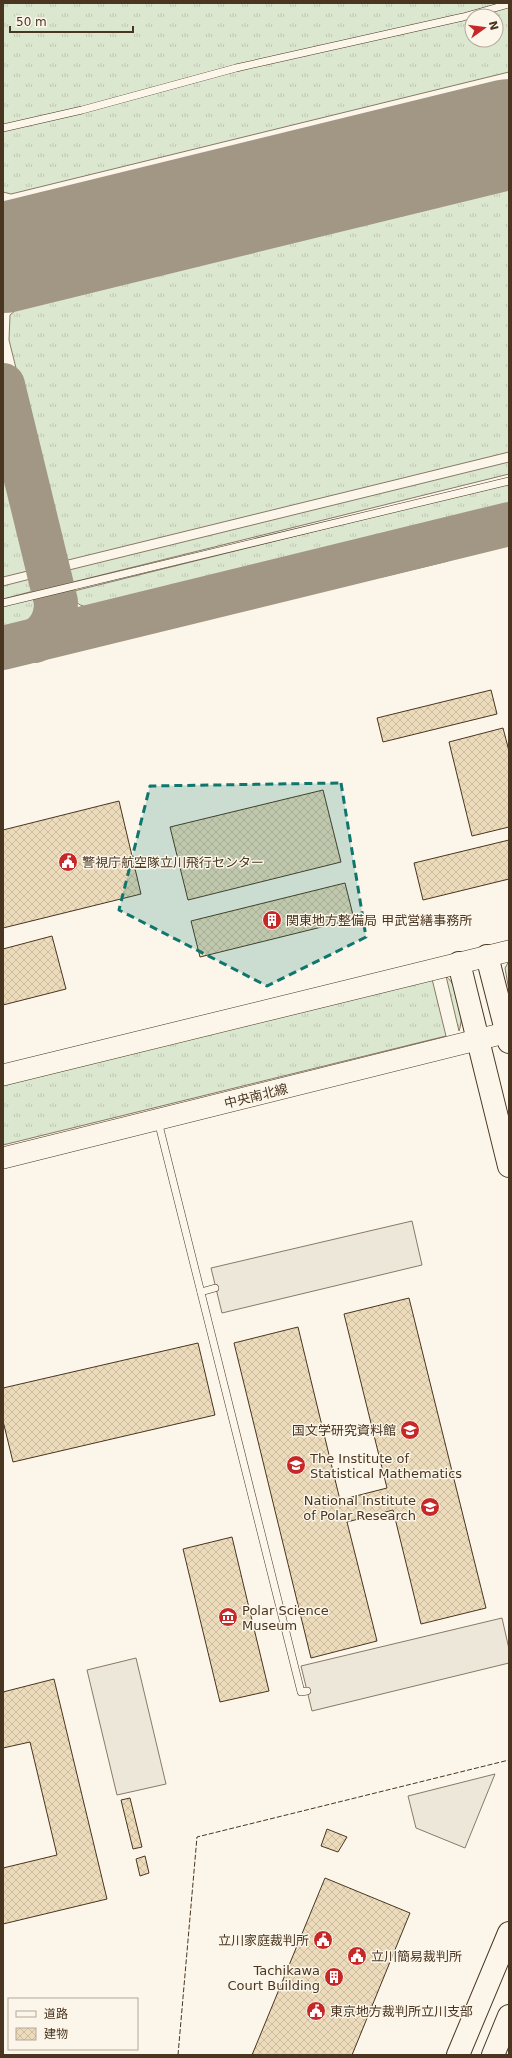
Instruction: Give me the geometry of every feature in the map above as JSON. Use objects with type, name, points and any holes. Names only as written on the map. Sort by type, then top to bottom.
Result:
[{"type":"main road","points":[[3,1075],[509,950]]},
{"type":"main road","points":[[488,956],[508,1036]]},
{"type":"main road","points":[[460,963],[509,1166]]},
{"type":"main road","name":"中央南北線","points":[[3,1158],[478,1040],[508,1036]]},
{"type":"main road","points":[[458,2055],[509,1933]]},
{"type":"main road","points":[[493,2055],[509,2016]]},
{"type":"lane","points":[[3,128],[82,110],[236,68],[463,17],[509,4]]},
{"type":"lane","points":[[3,603],[509,481]]},
{"type":"lane","points":[[158,1120],[301,1692],[307,1691]]},
{"type":"lane","points":[[201,1292],[215,1288]]},
{"type":"highlighted area","points":[[341,783],[366,937],[267,986],[119,910],[150,786]]},
{"type":"green space","points":[[3,3],[509,3],[509,72],[11,194],[3,192]]},
{"type":"green space","points":[[509,185],[509,452],[64,561],[9,340],[10,315],[22,305]]},
{"type":"green space","points":[[3,419],[40,568],[3,577]]},
{"type":"green space","points":[[509,462],[509,474],[69,583],[65,571]]},
{"type":"green space","points":[[509,483],[509,507],[98,607],[81,605],[75,601],[70,592]]},
{"type":"green space","points":[[509,532],[509,545],[462,556],[459,543]]},
{"type":"green space","points":[[445,547],[448,561],[382,577],[379,563]]},
{"type":"green space","points":[[362,568],[365,581],[310,594],[307,581]]},
{"type":"green space","points":[[42,576],[45,588],[3,599],[3,586]]},
{"type":"green space","points":[[46,595],[47,605],[45,613],[41,619],[28,626],[3,632],[3,606]]},
{"type":"green space","points":[[509,961],[509,991],[505,968]]},
{"type":"green space","points":[[446,976],[455,988],[460,1002],[461,1024],[459,1031]]},
{"type":"green space","points":[[432,979],[446,1036],[3,1145],[3,1084]]},
{"type":"shaded area","points":[[412,1221],[422,1265],[222,1313],[211,1268]]},
{"type":"shaded area","points":[[502,1618],[509,1649],[509,1663],[312,1711],[301,1666]]},
{"type":"shaded area","points":[[136,1658],[166,1784],[117,1795],[87,1670]]},
{"type":"shaded area","points":[[495,1774],[465,1848],[416,1828],[408,1796]]},
{"type":"building","points":[[491,690],[497,714],[383,742],[377,718]]},
{"type":"building","points":[[503,728],[509,751],[509,827],[472,836],[449,742]]},
{"type":"building","points":[[323,790],[341,862],[188,900],[170,827]]},
{"type":"building","name":"警視庁航空隊立川飛行センター","points":[[119,801],[141,894],[3,928],[3,830]]},
{"type":"building","points":[[509,840],[509,879],[423,900],[414,863]]},
{"type":"building","name":"関東地方整備局 甲武営繕事務所","points":[[345,883],[354,919],[200,957],[191,921]]},
{"type":"building","points":[[52,936],[66,989],[3,1005],[3,949]]},
{"type":"building","points":[[409,1298],[486,1608],[421,1624],[393,1510],[347,1522],[377,1641],[311,1658],[234,1343],[298,1327],[340,1500],[387,1488],[344,1314]]},
{"type":"building","points":[[198,1343],[215,1415],[13,1462],[3,1421],[3,1388]]},
{"type":"building","points":[[232,1537],[269,1691],[220,1702],[183,1549]]},
{"type":"building","points":[[54,1679],[107,1899],[3,1924],[3,1868],[57,1855],[30,1742],[3,1748],[3,1692]]},
{"type":"building","points":[[130,1798],[142,1847],[133,1849],[121,1800]]},
{"type":"building","points":[[327,1829],[347,1837],[338,1852],[321,1846]]},
{"type":"building","points":[[145,1856],[149,1873],[140,1876],[136,1859]]},
{"type":"building","name":"Tachikawa Court Building","points":[[325,1878],[410,1913],[352,2055],[252,2055]]},
{"type":"taxiway","points":[[3,385],[56,602],[55,614],[51,624],[45,634],[35,641]]},
{"type":"taxiway","points":[[3,648],[509,524]]},
{"type":"runway","points":[[3,258],[509,134]]},
{"type":"fence","points":[[178,2055],[197,1837],[509,1760]]},
{"type":"place","name":"警視庁航空隊立川飛行センター","points":[[68,862]]},
{"type":"place","name":"関東地方整備局 甲武営繕事務所","points":[[272,920]]},
{"type":"place","name":"国文学研究資料館","points":[[410,1430]]},
{"type":"place","name":"The Institute of Statistical Mathematics","points":[[296,1465]]},
{"type":"place","name":"National Institute of Polar Research","points":[[430,1507]]},
{"type":"place","name":"Polar Science Museum","points":[[228,1617]]},
{"type":"place","name":"立川家庭裁判所","points":[[323,1940]]},
{"type":"place","name":"立川簡易裁判所","points":[[357,1956]]},
{"type":"place","name":"Tachikawa Court Building","points":[[334,1977]]},
{"type":"place","name":"東京地方裁判所立川支部","points":[[316,2011]]}]
